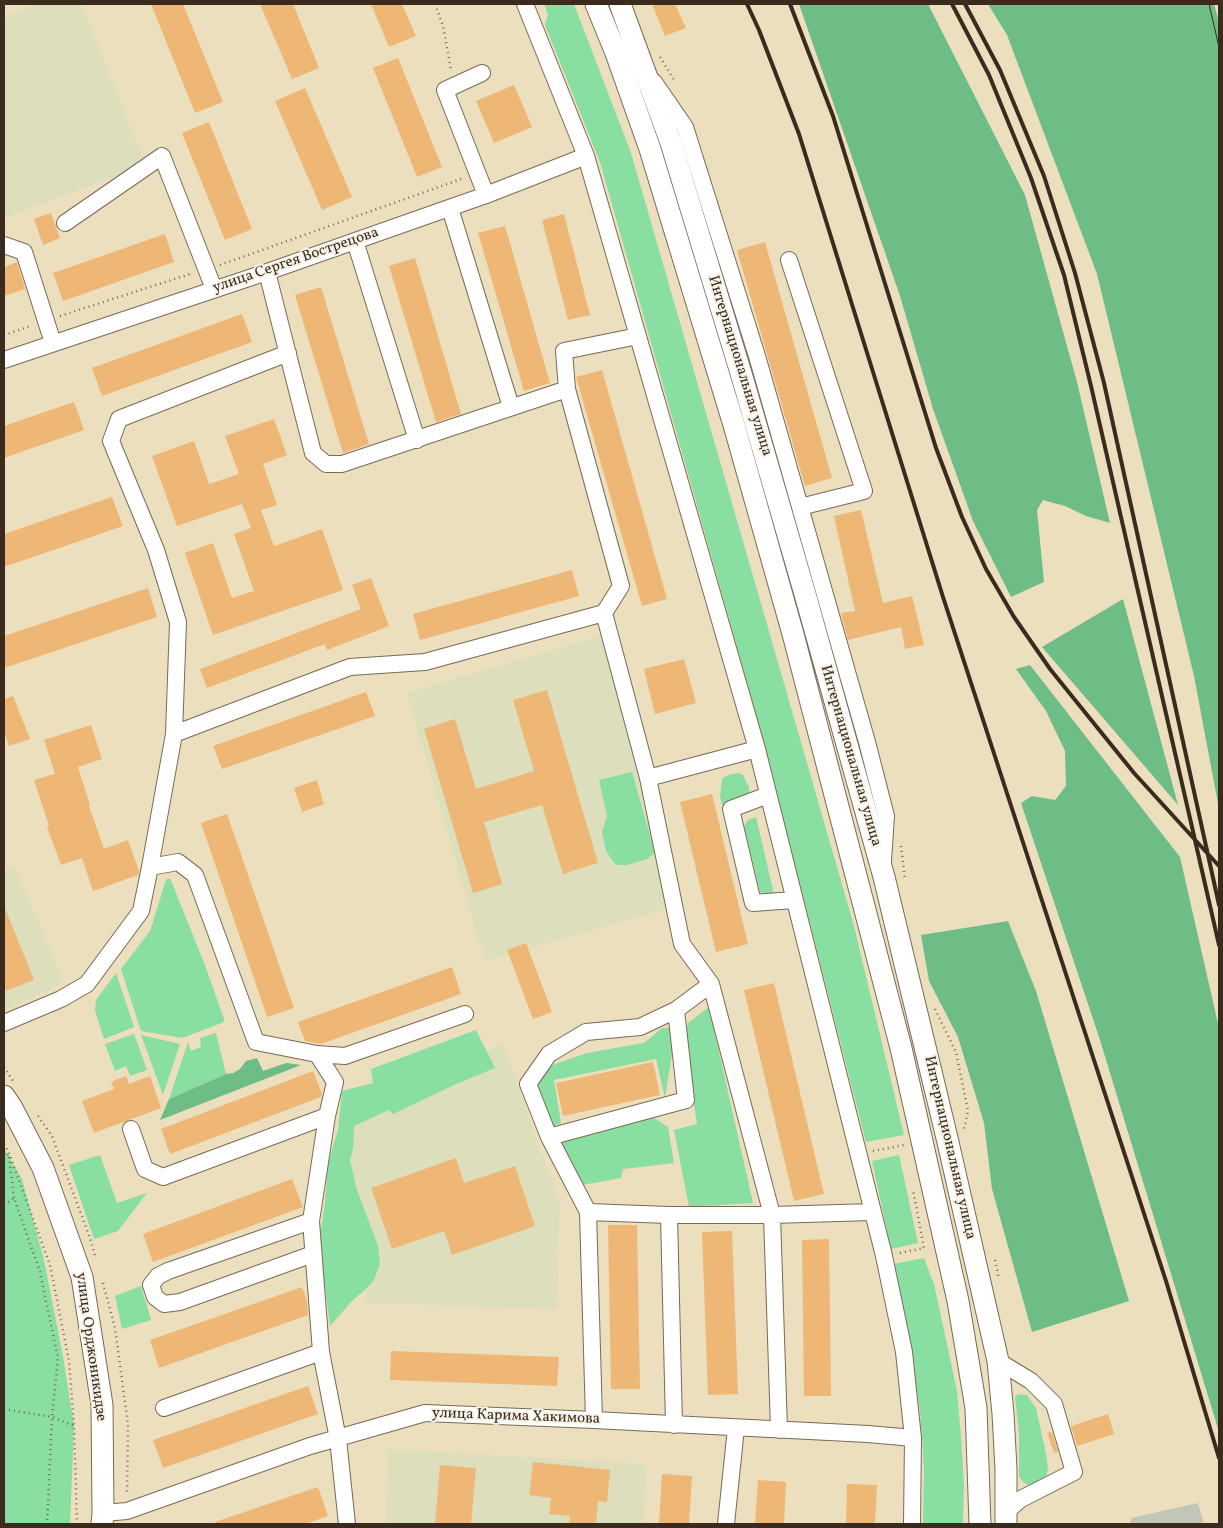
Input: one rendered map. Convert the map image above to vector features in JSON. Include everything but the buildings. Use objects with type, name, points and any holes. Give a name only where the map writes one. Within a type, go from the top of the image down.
[{"type":"main road","name":"Интернациональная улица","points":[[596,4],[616,53],[650,149],[731,415],[782,596],[901,1048],[958,1301],[976,1408],[980,1524]]},
{"type":"main road","name":"Интернациональная улица","points":[[620,4],[672,143],[810,612],[883,874],[947,1138],[998,1361],[1006,1469],[1006,1517]]},
{"type":"main road","name":"улица Орджоникидзе","points":[[4,1096],[43,1168],[82,1277],[102,1405],[103,1519]]},
{"type":"street","points":[[525,4],[586,156],[757,750],[884,1256],[904,1352],[913,1438],[912,1524]]},
{"type":"street","points":[[643,67],[685,127],[756,356],[867,742],[886,816],[883,874]]},
{"type":"street","points":[[482,74],[445,90],[486,196]]},
{"type":"street","points":[[650,149],[672,143]]},
{"type":"street","points":[[65,222],[162,156],[214,289]]},
{"type":"street","name":"улица Сергея Вострецова","points":[[4,360],[486,196],[586,156]]},
{"type":"street","points":[[450,208],[511,407]]},
{"type":"street","points":[[355,241],[417,440]]},
{"type":"street","points":[[4,245],[24,252],[53,343]]},
{"type":"street","points":[[789,260],[864,491],[800,507]]},
{"type":"street","points":[[267,272],[313,453],[326,464],[342,464],[567,389]]},
{"type":"street","points":[[174,734],[350,667],[425,662],[604,613],[621,586],[567,389],[564,351],[638,336]]},
{"type":"street","points":[[4,1023],[61,999],[87,984],[141,911],[150,866],[174,734],[178,622],[156,550],[111,441],[119,419],[288,353]]},
{"type":"street","points":[[604,613],[648,778],[682,944],[711,984],[772,1215],[779,1430]]},
{"type":"street","points":[[648,778],[757,750]]},
{"type":"street","points":[[768,795],[731,809],[753,903],[794,900]]},
{"type":"street","points":[[150,866],[178,862],[195,875],[256,1042],[317,1054],[345,1056],[466,1014]]},
{"type":"street","points":[[594,1420],[588,1212],[549,1137],[528,1084],[548,1054],[586,1032],[640,1027],[676,1010],[711,984]]},
{"type":"street","points":[[549,1137],[686,1100],[676,1010]]},
{"type":"street","points":[[317,1054],[335,1082],[327,1116],[311,1221],[313,1254],[321,1352],[338,1439],[347,1524]]},
{"type":"street","points":[[131,1129],[145,1169],[163,1177],[327,1116]]},
{"type":"street","points":[[588,1212],[669,1215],[772,1215],[872,1212]]},
{"type":"street","points":[[669,1215],[674,1425]]},
{"type":"street","points":[[311,1221],[168,1271],[158,1276],[152,1286],[155,1297],[164,1304],[180,1302],[313,1254]]},
{"type":"street","points":[[164,1408],[321,1352]]},
{"type":"street","points":[[998,1361],[1031,1381],[1054,1404],[1074,1472],[1021,1500],[1006,1517]]},
{"type":"street","name":"улица Карима Хакимова","points":[[103,1519],[310,1446],[425,1414],[594,1420],[913,1438]]},
{"type":"street","points":[[726,1524],[736,1428]]},
{"type":"path","points":[[436,4],[443,26],[454,86]]},
{"type":"path","points":[[4,335],[206,269],[478,174]]},
{"type":"path","points":[[4,1144],[50,1265],[68,1361],[74,1426],[76,1524]]},
{"type":"path","points":[[870,1151],[904,1145]]},
{"type":"path","points":[[4,1159],[9,1153]]},
{"type":"path","points":[[9,1153],[14,1198],[40,1272],[58,1358],[52,1418],[47,1524]]},
{"type":"path","points":[[894,1254],[924,1248],[912,1182]]},
{"type":"path","points":[[4,1206],[14,1198]]},
{"type":"path","points":[[4,1409],[52,1418],[74,1426]]},
{"type":"shaded area","points":[[37,4],[82,4],[145,165],[4,218],[4,17]]},
{"type":"shaded area","points":[[604,635],[683,904],[485,961],[407,693]]},
{"type":"shaded area","points":[[15,866],[64,983],[4,1011],[4,867]]},
{"type":"shaded area","points":[[503,1044],[560,1204],[557,1309],[367,1303],[340,1114]]},
{"type":"shaded area","points":[[389,1449],[647,1464],[643,1524],[385,1524]]},
{"type":"shaded area","points":[[1198,1503],[1204,1524],[1130,1524],[1131,1518]]},
{"type":"green space","points":[[544,4],[574,4],[631,153],[854,926],[904,1135],[866,1142],[761,732],[600,162],[545,25],[548,14]]},
{"type":"green space","points":[[799,4],[928,4],[1025,195],[1077,382],[1110,523],[1043,500],[1037,510],[1044,582],[1011,597],[973,521],[933,409],[900,296]]},
{"type":"green space","points":[[988,4],[1214,4],[1219,22],[1219,809],[1194,676],[1097,274],[1007,35]]},
{"type":"green space","points":[[1123,599],[1178,805],[1042,647]]},
{"type":"green space","points":[[1030,665],[1180,857],[1219,1028],[1219,1432],[1100,1040],[1021,803],[1032,796],[1055,800],[1066,786],[1065,751],[1046,711],[1016,669]]},
{"type":"green space","points":[[632,772],[655,853],[647,859],[627,865],[616,865],[606,851],[602,832],[607,816],[599,780]]},
{"type":"green space","points":[[738,773],[743,775],[751,796],[723,807],[720,797],[722,779],[728,775]]},
{"type":"green space","points":[[756,817],[774,894],[767,895],[760,892],[744,826],[748,820]]},
{"type":"green space","points":[[170,878],[205,965],[224,1019],[224,1022],[182,1038],[141,1031],[121,969],[150,931],[166,880]]},
{"type":"green space","points":[[1008,921],[1036,991],[1129,1301],[1032,1332],[992,1189],[984,1123],[958,1037],[929,981],[921,935]]},
{"type":"green space","points":[[116,973],[134,1027],[104,1039],[95,1011],[96,1000]]},
{"type":"green space","points":[[709,1007],[753,1203],[689,1207],[674,1130],[697,1124],[684,1041],[688,1023]]},
{"type":"green space","points":[[662,1028],[671,1028],[674,1041],[665,1098],[656,1059],[554,1080],[561,1123],[552,1127],[536,1087],[550,1066],[587,1053],[644,1043]]},
{"type":"green space","points":[[476,1030],[495,1068],[393,1114],[389,1110],[354,1126],[353,1148],[350,1160],[357,1190],[378,1246],[380,1264],[374,1280],[330,1326],[319,1242],[325,1203],[328,1163],[338,1130],[342,1091],[373,1083],[371,1069]]},
{"type":"green space","points":[[216,1033],[226,1074],[169,1099],[188,1042],[191,1051],[201,1047],[200,1038]]},
{"type":"green space","points":[[134,1034],[147,1070],[130,1076],[126,1066],[115,1071],[105,1044]]},
{"type":"green space","points":[[141,1035],[180,1044],[163,1095]]},
{"type":"green space","points":[[257,1058],[263,1071],[286,1063],[301,1065],[160,1120],[169,1099],[226,1074],[233,1073],[240,1069],[246,1061]]},
{"type":"green space","points":[[646,1116],[656,1119],[668,1127],[674,1163],[623,1169],[621,1178],[582,1185],[558,1141]]},
{"type":"green space","points":[[4,1148],[22,1179],[44,1260],[63,1356],[74,1426],[70,1524],[4,1524]]},
{"type":"green space","points":[[100,1155],[117,1203],[147,1193],[118,1231],[94,1239],[69,1165]]},
{"type":"green space","points":[[899,1155],[918,1243],[891,1249],[872,1161]]},
{"type":"green space","points":[[924,1258],[934,1284],[957,1391],[964,1484],[963,1524],[923,1524],[924,1469],[920,1411],[912,1356],[893,1264]]},
{"type":"green space","points":[[141,1286],[151,1320],[122,1329],[115,1296]]},
{"type":"green space","points":[[1020,1394],[1027,1395],[1036,1408],[1046,1454],[1048,1467],[1046,1479],[1037,1484],[1028,1485],[1019,1476],[1019,1434],[1015,1396]]},
{"type":"tram line","points":[[1209,4],[1219,47]]},
{"type":"railway","points":[[747,4],[799,134],[943,597],[1166,1281],[1219,1458]]},
{"type":"railway","points":[[790,4],[833,116],[936,448],[962,517],[986,569],[1014,617],[1050,669],[1134,773],[1219,866]]},
{"type":"railway","points":[[952,4],[989,75],[1031,178],[1064,275],[1219,945]]},
{"type":"railway","points":[[965,4],[1000,70],[1044,176],[1075,273],[1104,383],[1219,905]]}]
